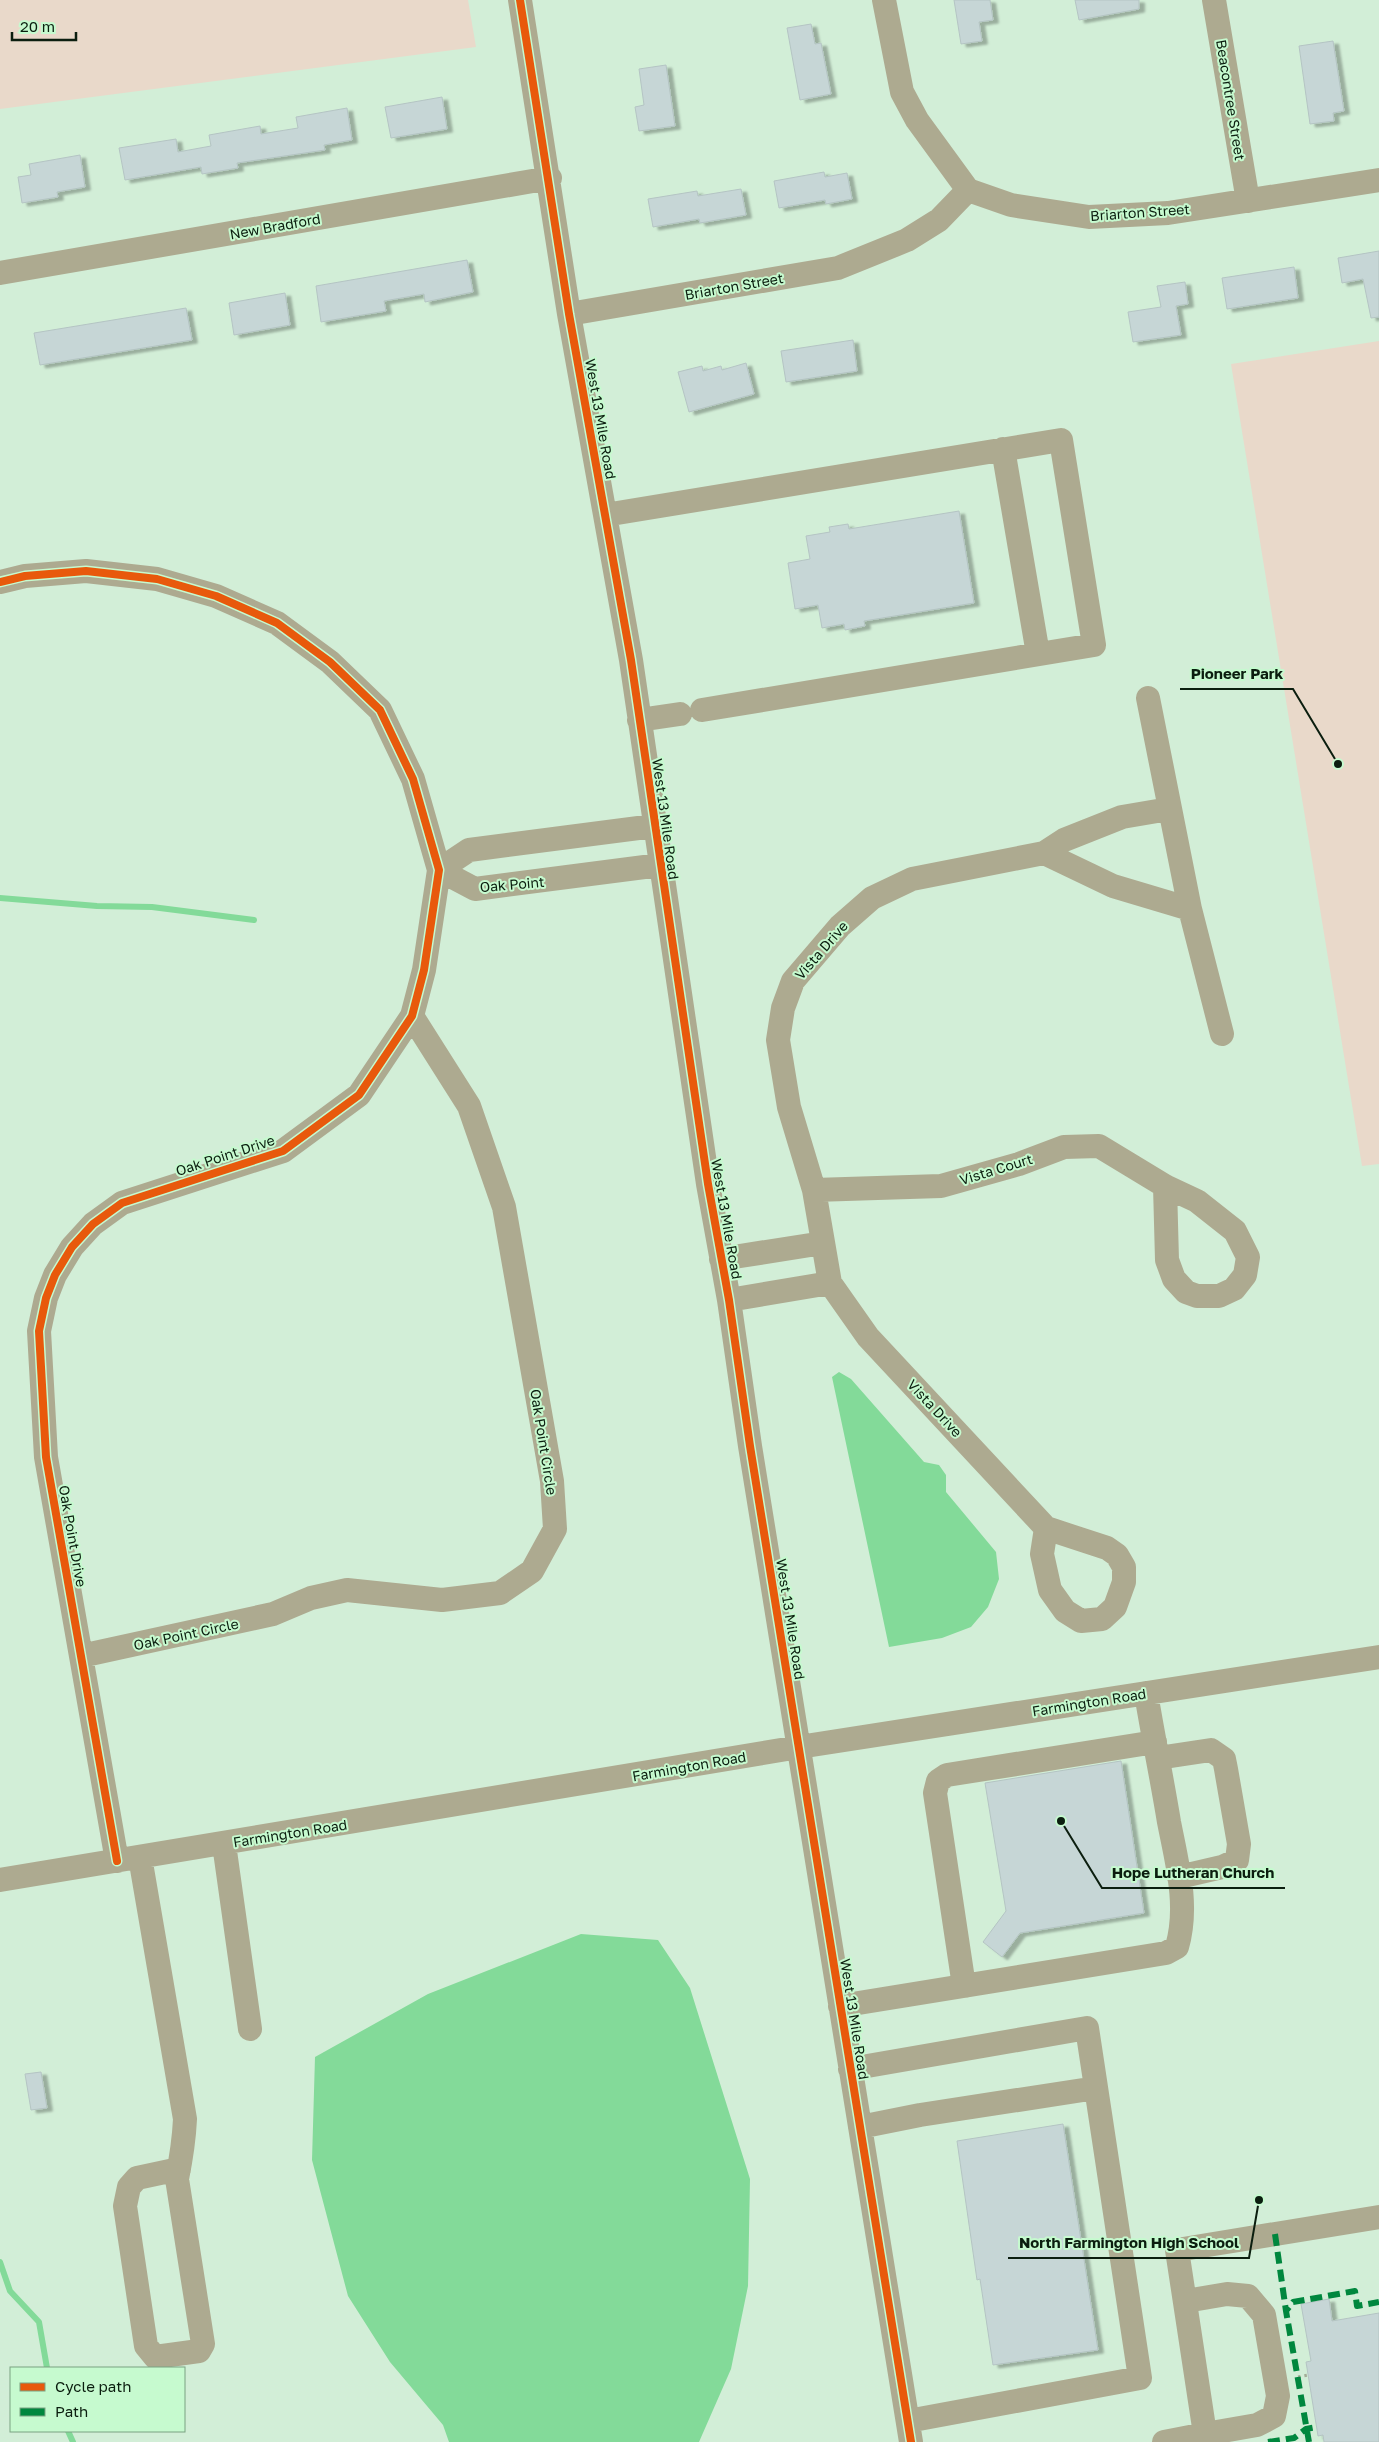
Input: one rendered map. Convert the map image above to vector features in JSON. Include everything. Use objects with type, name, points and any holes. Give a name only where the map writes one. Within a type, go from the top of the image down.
[{"type":"street","name":"West 13 Mile Road","points":[[520,0],[550,178],[569,314],[639,720],[708,1184],[729,1300],[909,2432]]},
{"type":"street","points":[[884,0],[902,92],[917,120],[968,190]]},
{"type":"street","name":"Beacontree Street","points":[[1214,0],[1248,201]]},
{"type":"street","name":"New Bradford","points":[[0,273],[550,178]]},
{"type":"street","name":"Briarton Street","points":[[569,314],[838,268],[907,240],[939,220],[968,190],[1011,205],[1089,217],[1168,213],[1379,180]]},
{"type":"street","points":[[605,515],[1061,440],[1094,645],[639,720]]},
{"type":"street","points":[[1004,449],[1038,654]]},
{"type":"street","name":"Oak Point Drive","points":[[0,582],[24,576],[86,571],[156,579],[216,596],[277,623],[330,662],[380,710],[413,779],[439,870],[424,970],[412,1016],[359,1096],[283,1151],[122,1203],[93,1224],[72,1247],[55,1275],[46,1298],[39,1331],[46,1458],[117,1861]]},
{"type":"street","points":[[1148,698],[1190,909],[1222,1034]]},
{"type":"street","name":"Vista Drive","points":[[1046,1528],[868,1336],[830,1284],[814,1190],[790,1107],[778,1040],[783,1008],[793,981],[840,926],[872,898],[912,879],[1044,853],[1064,840],[1122,817],[1169,809]]},
{"type":"street","points":[[439,870],[469,850],[654,826]]},
{"type":"street","points":[[1044,853],[1113,886],[1190,909]]},
{"type":"street","name":"Oak Point","points":[[439,870],[475,889],[660,866]]},
{"type":"street","name":"Oak Point Circle","points":[[81,1656],[264,1616],[311,1598],[347,1590],[442,1600],[500,1593],[532,1572],[555,1529],[552,1481],[504,1207],[469,1106],[412,1016]]},
{"type":"street","name":"Vista Court","points":[[814,1190],[941,1186],[1019,1164],[1064,1147],[1099,1146],[1165,1186],[1197,1201],[1235,1231],[1248,1257],[1244,1275],[1234,1289],[1220,1296],[1197,1296],[1186,1292],[1174,1279],[1167,1260],[1165,1186]]},
{"type":"street","points":[[721,1259],[823,1243]]},
{"type":"street","points":[[729,1300],[830,1284]]},
{"type":"street","name":"Farmington Road","points":[[0,1880],[799,1747],[1379,1657]]},
{"type":"street","points":[[840,2006],[1166,1953],[1177,1947],[1182,1933],[1183,1911],[1179,1877],[1146,1693]]},
{"type":"street","points":[[964,1986],[935,1793],[938,1781],[947,1775],[1156,1750],[1211,1750],[1224,1759],[1239,1844],[1237,1860],[1222,1868],[1179,1877]]},
{"type":"street","points":[[224,1844],[250,2030]]},
{"type":"street","points":[[140,1857],[185,2119],[179,2169],[177,2179],[203,2344],[199,2351],[154,2356],[146,2346],[125,2206],[129,2187],[137,2178],[179,2169]]},
{"type":"street","points":[[850,2069],[1087,2028],[1140,2378],[909,2432]]},
{"type":"street","points":[[860,2127],[920,2115],[1096,2088]]},
{"type":"street","points":[[1205,2434],[1177,2250],[1379,2217]]},
{"type":"street","points":[[1164,2442],[1257,2425],[1274,2416],[1278,2396],[1264,2315],[1248,2296],[1227,2294],[1186,2301]]},
{"type":"path","points":[[1297,2377],[1308,2375]]},
{"type":"shaded area","points":[[0,0],[468,0],[476,47],[0,109]]},
{"type":"shaded area","points":[[1379,341],[1379,1164],[1362,1166],[1231,364]]},
{"type":"shaded area","points":[[839,1372],[851,1379],[924,1462],[939,1465],[946,1475],[946,1492],[996,1552],[999,1579],[988,1607],[971,1627],[942,1638],[889,1647],[832,1377]]},
{"type":"shaded area","points":[[581,1934],[658,1940],[690,1988],[750,2179],[748,2286],[731,2369],[699,2442],[449,2442],[443,2425],[390,2362],[348,2296],[312,2160],[315,2057],[428,1994]]},
{"type":"building","points":[[954,0],[990,0],[993,20],[979,22],[982,41],[961,44]]},
{"type":"building","points":[[1075,0],[1139,0],[1139,9],[1079,20]]},
{"type":"building","points":[[811,24],[815,44],[821,43],[831,94],[800,100],[787,28]]},
{"type":"building","points":[[1333,41],[1344,111],[1333,113],[1334,121],[1310,124],[1299,46]]},
{"type":"building","points":[[666,65],[675,126],[639,131],[635,107],[644,105],[639,69]]},
{"type":"building","points":[[442,97],[447,129],[391,138],[385,107]]},
{"type":"building","points":[[347,108],[352,140],[324,145],[325,150],[237,163],[238,168],[202,174],[201,167],[125,180],[119,148],[176,139],[178,152],[211,146],[209,135],[260,126],[261,134],[298,128],[296,117]]},
{"type":"building","points":[[80,155],[85,187],[57,192],[58,197],[22,203],[18,177],[31,175],[29,164]]},
{"type":"building","points":[[824,172],[825,177],[847,173],[852,199],[826,204],[825,200],[779,208],[774,181]]},
{"type":"building","points":[[741,189],[746,215],[700,223],[699,219],[653,227],[648,199],[697,191],[698,196]]},
{"type":"building","points":[[1379,251],[1379,317],[1371,318],[1363,279],[1342,283],[1338,258]]},
{"type":"building","points":[[467,260],[473,292],[425,302],[424,294],[384,301],[386,311],[321,322],[316,286]]},
{"type":"building","points":[[1294,267],[1298,298],[1227,309],[1222,278]]},
{"type":"building","points":[[1185,282],[1188,304],[1176,306],[1181,335],[1133,342],[1128,312],[1161,307],[1157,286]]},
{"type":"building","points":[[285,293],[290,325],[234,335],[229,303]]},
{"type":"building","points":[[186,308],[192,340],[40,365],[34,333]]},
{"type":"building","points":[[853,340],[857,371],[786,382],[781,351]]},
{"type":"building","points":[[746,363],[754,394],[689,412],[678,372],[702,366],[703,371],[721,366],[722,370]]},
{"type":"building","points":[[959,511],[974,603],[864,621],[865,626],[845,630],[844,624],[822,628],[818,605],[795,609],[788,563],[810,559],[806,536],[830,532],[829,527],[848,524],[849,529]]},
{"type":"building","points":[[1121,1761],[1144,1913],[1020,1933],[1002,1957],[983,1942],[1006,1911],[985,1783]]},
{"type":"building","points":[[41,2072],[47,2108],[31,2110],[25,2074]]},
{"type":"building","points":[[1063,2124],[1098,2350],[993,2365],[980,2279],[977,2280],[957,2141]]},
{"type":"building","points":[[1329,2299],[1332,2321],[1379,2313],[1379,2442],[1324,2442],[1323,2435],[1318,2436],[1306,2362],[1311,2361],[1301,2304]]},
{"type":"waterway","points":[[0,898],[97,906],[152,907],[254,920]]},
{"type":"waterway","points":[[0,2262],[10,2291],[39,2322],[47,2367]]},
{"type":"waterway","points":[[68,2432],[73,2442]]},
{"type":"marked path","points":[[1275,2234],[1286,2311]]},
{"type":"marked path","points":[[1309,2442],[1286,2311],[1293,2302],[1355,2291],[1357,2306],[1379,2302]]},
{"type":"marked path","points":[[1268,2442],[1294,2438],[1306,2429],[1317,2427]]},
{"type":"cycle path","points":[[520,0],[569,314],[631,660],[708,1184],[729,1300],[750,1446],[911,2442]]},
{"type":"cycle path","points":[[0,582],[25,576],[86,571],[157,579],[216,596],[277,623],[330,662],[380,710],[413,779],[439,870],[424,970],[412,1016],[359,1095],[283,1151],[122,1203],[93,1224],[72,1247],[55,1275],[46,1298],[39,1331],[46,1457],[117,1861]]},
{"type":"place","name":"Pioneer Park","points":[[1338,764]]},
{"type":"place","name":"Hope Lutheran Church","points":[[1061,1821]]},
{"type":"place","name":"North Farmington High School","points":[[1259,2200]]}]
